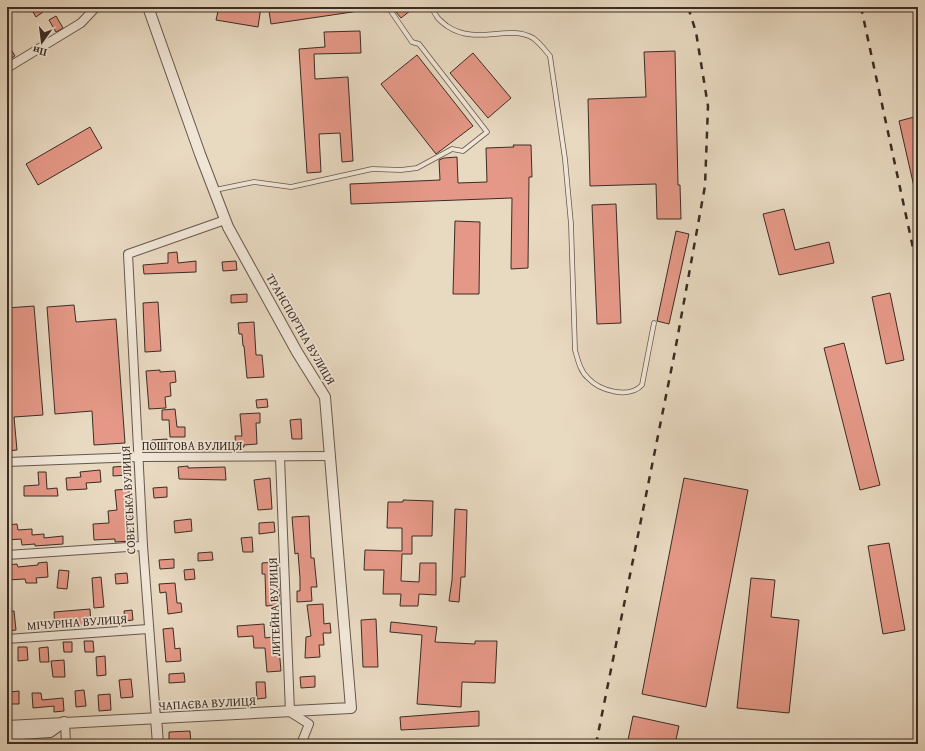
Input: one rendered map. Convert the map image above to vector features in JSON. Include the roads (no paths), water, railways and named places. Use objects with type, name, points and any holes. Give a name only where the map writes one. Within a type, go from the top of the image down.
[{"type":"street","points":[[7,68],[81,23],[96,7]]},
{"type":"street","name":"ТРАНСПОРТНА ВУЛИЦЯ","points":[[148,7],[225,220],[297,352],[325,397],[351,708]]},
{"type":"street","name":"СОВЕТСЬКА ВУЛИЦЯ","points":[[158,744],[148,629],[128,254],[225,220]]},
{"type":"street","name":"ПОШТОВА ВУЛИЦЯ","points":[[7,462],[138,457],[330,456]]},
{"type":"street","name":"ЛИТЕЙНА ВУЛИЦЯ","points":[[280,457],[290,712]]},
{"type":"street","points":[[7,555],[143,546]]},
{"type":"street","name":"МІЧУРІНА ВУЛИЦЯ","points":[[7,639],[148,629]]},
{"type":"street","name":"ЧАПАЄВА ВУЛИЦЯ","points":[[7,726],[351,708]]},
{"type":"street","points":[[290,712],[309,724],[301,744]]},
{"type":"street","points":[[65,722],[66,744]]},
{"type":"street","name":"ЧАПАЄВА ВУЛИЦЯ","points":[[7,735],[50,732],[65,722]]},
{"type":"lane","points":[[214,190],[254,182],[291,187],[372,169],[401,170],[417,168],[452,149],[463,151],[487,132],[419,44],[412,42],[388,7]]},
{"type":"lane","points":[[432,7],[439,20],[452,30],[467,35],[525,35],[533,38],[550,56],[565,159],[571,217],[575,350],[581,370],[588,380],[605,388],[624,394],[638,389],[642,384],[654,323]]},
{"type":"railway","points":[[596,744],[675,351],[705,186],[708,106],[696,32],[688,7]]},
{"type":"railway","points":[[861,7],[918,271]]}]
